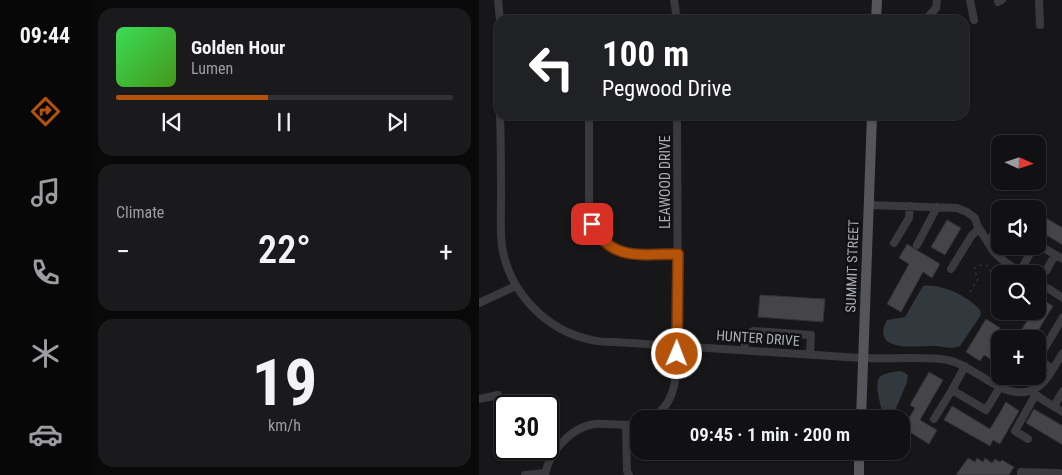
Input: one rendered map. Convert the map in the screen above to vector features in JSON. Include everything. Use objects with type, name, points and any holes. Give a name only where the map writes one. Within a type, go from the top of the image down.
[{"type":"main road","points":[[876,15],[877,0]]},
{"type":"main road","name":"SUMMIT STREET","points":[[861,410],[872,120]]},
{"type":"main road","points":[[859,460],[859,475]]},
{"type":"street","points":[[498,0],[500,15]]},
{"type":"street","points":[[674,0],[676,15]]},
{"type":"street","points":[[930,15],[936,8],[937,0]]},
{"type":"street","points":[[970,0],[974,20]]},
{"type":"street","points":[[1039,0],[1040,25]]},
{"type":"street","name":"HUNTER DRIVE","points":[[501,120],[502,244],[506,261],[516,286],[525,299],[540,314],[558,327],[574,335],[593,340],[863,358],[943,359],[965,366],[1000,387]]},
{"type":"street","points":[[589,120],[589,213],[597,235],[613,249],[629,254],[678,254]]},
{"type":"street","name":"LEAWOOD DRIVE","points":[[662,410],[669,402],[674,391],[678,346],[677,120]]},
{"type":"street","points":[[868,205],[957,208],[967,212],[975,218],[979,229],[999,257],[1010,265]]},
{"type":"street","points":[[894,243],[909,218],[910,206]]},
{"type":"street","points":[[917,245],[937,207]]},
{"type":"street","points":[[951,269],[972,235],[979,229]]},
{"type":"street","points":[[988,243],[991,238]]},
{"type":"street","points":[[1046,251],[1059,257],[1046,270]]},
{"type":"street","points":[[479,303],[516,286]]},
{"type":"street","points":[[1046,287],[1060,296],[1062,286]]},
{"type":"street","points":[[1053,369],[1042,362],[1039,356],[1062,317]]},
{"type":"street","points":[[744,349],[747,335],[753,331],[801,334],[811,335],[810,354]]},
{"type":"street","points":[[1028,439],[1015,431],[1035,392],[1062,355]]},
{"type":"street","points":[[934,420],[965,366]]},
{"type":"street","points":[[952,390],[986,410],[1000,387],[1017,392],[1035,392],[1062,412]]},
{"type":"street","points":[[1054,406],[1062,391]]},
{"type":"street","points":[[479,399],[494,396]]},
{"type":"street","points":[[525,475],[545,474],[553,454],[560,445],[579,430],[596,424],[630,424]]},
{"type":"street","points":[[625,425],[627,471],[629,475]]},
{"type":"street","points":[[1021,475],[1021,472],[1059,473],[1059,475]]},
{"type":"path","points":[[970,292],[978,279],[974,269],[980,264],[989,266],[991,276]]},
{"type":"shaded area","points":[[923,286],[938,287],[954,292],[969,300],[980,310],[981,315],[960,346],[950,348],[897,345],[890,343],[885,338],[883,331],[887,320],[905,317]]},
{"type":"shaded area","points":[[898,371],[908,375],[895,410],[882,410],[879,398],[878,381],[882,375]]},
{"type":"building","points":[[1046,218],[1063,228],[1063,245],[1046,235]]},
{"type":"building","points":[[947,220],[961,228],[945,255],[931,247]]},
{"type":"building","points":[[907,244],[940,264],[932,278],[923,272],[901,312],[887,304],[909,264],[899,258]]},
{"type":"building","points":[[760,295],[825,299],[823,322],[758,317]]},
{"type":"building","points":[[1046,302],[1053,306],[1046,318]]},
{"type":"building","points":[[986,319],[1000,328],[999,330],[991,330],[991,359],[984,355],[980,361],[966,352]]},
{"type":"building","points":[[1028,320],[1045,320],[1038,330],[1021,330]]},
{"type":"building","points":[[929,372],[943,380],[920,420],[937,430],[929,444],[910,432],[910,416],[915,408],[910,405]]},
{"type":"building","points":[[1006,402],[1019,411],[1000,444],[993,440],[990,446],[944,420],[952,406],[990,429]]},
{"type":"building","points":[[1034,409],[1063,426],[1063,445],[1026,423]]},
{"type":"building","points":[[968,458],[975,462],[977,458],[983,462],[985,458],[992,463],[995,459],[1000,462],[1002,460],[1014,467],[1009,475],[956,475]]},
{"type":"route","points":[[592,224],[597,235],[604,242],[621,252],[629,254],[678,254],[677,354]]}]
